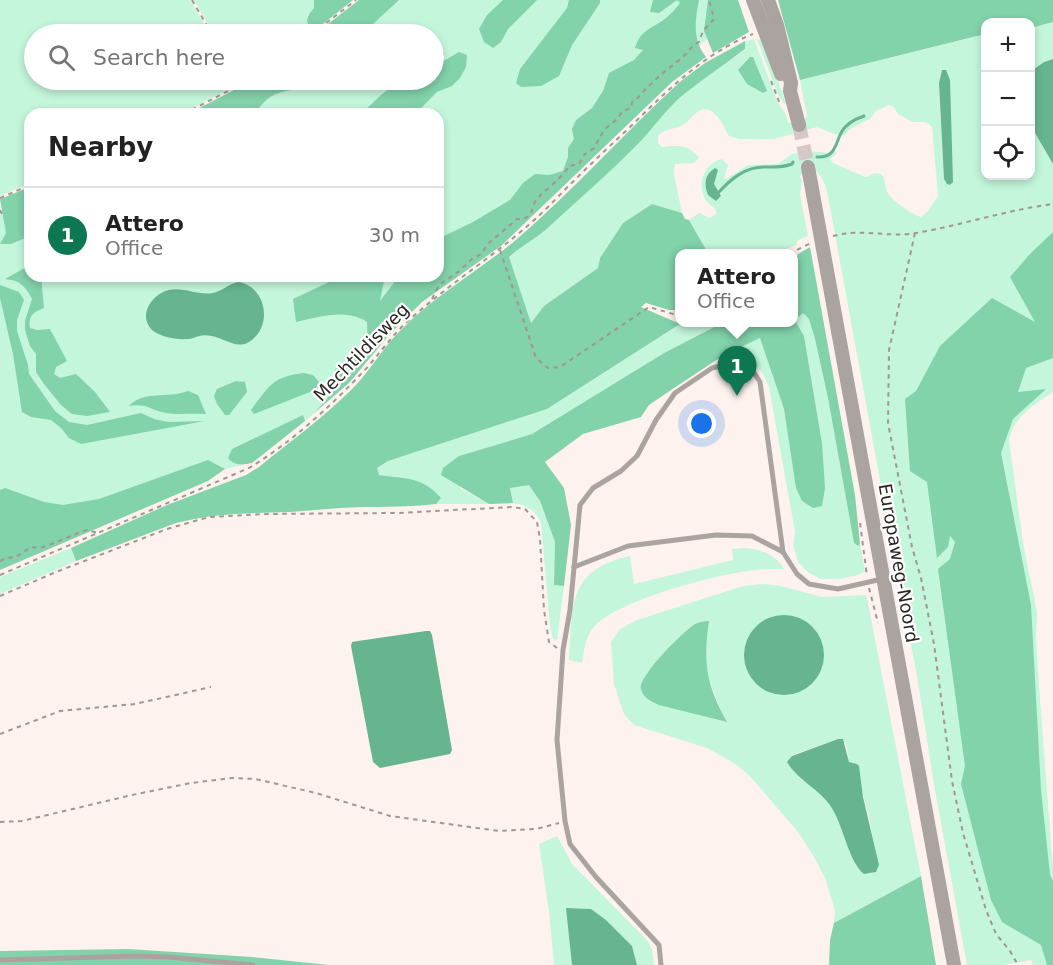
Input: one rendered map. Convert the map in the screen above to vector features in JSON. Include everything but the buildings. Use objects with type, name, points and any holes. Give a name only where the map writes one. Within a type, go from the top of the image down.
[{"type":"street","points":[[753,0],[784,85],[790,91]]},
{"type":"street","points":[[768,0],[777,25],[799,125]]},
{"type":"street","name":"Europaweg-Noord","points":[[808,167],[954,965]]},
{"type":"lane","points":[[661,965],[659,945],[596,878],[570,844],[565,821],[557,740],[563,650],[580,505],[593,488],[621,471],[637,456],[656,420],[675,393],[712,368],[736,362],[753,371],[760,382],[783,552],[797,574],[809,584],[821,588],[838,589],[884,579]]},
{"type":"lane","points":[[574,567],[628,546],[716,534],[752,536],[783,552]]},
{"type":"lane","points":[[0,960],[136,956],[253,965]]},
{"type":"path","points":[[192,0],[206,24]]},
{"type":"path","points":[[325,24],[356,0]]},
{"type":"path","points":[[444,282],[470,260],[480,255],[489,243],[517,219],[528,218],[534,203],[558,181],[560,175],[566,172],[569,166],[579,164],[584,155],[594,148],[607,127],[623,111],[631,108],[632,102],[639,98],[648,86],[699,42],[703,31],[714,20],[710,0]]},
{"type":"path","name":"Mechtildisweg","points":[[0,575],[260,462],[342,393],[362,374],[396,332],[430,301],[533,222],[678,80],[720,51],[753,34]]},
{"type":"path","points":[[195,108],[230,90]]},
{"type":"path","points":[[0,198],[24,188]]},
{"type":"path","points":[[798,250],[822,239],[858,231],[884,235],[915,233],[1053,204]]},
{"type":"path","points":[[0,210],[2,214]]},
{"type":"path","points":[[915,233],[889,350],[888,423],[934,644],[952,781],[963,834],[986,910],[996,934],[1018,965]]},
{"type":"path","points":[[500,249],[536,358],[548,369],[560,368],[649,307],[675,315]]},
{"type":"path","points":[[430,301],[439,285],[443,282]]},
{"type":"path","points":[[0,596],[157,532],[209,517],[263,514],[397,513],[512,507],[525,509],[537,522],[549,642],[554,648],[563,650]]},
{"type":"path","points":[[0,561],[16,557],[31,547],[40,548],[81,532],[98,533]]},
{"type":"path","points":[[0,734],[60,711],[135,704],[211,687]]},
{"type":"path","points":[[0,822],[22,821],[191,783],[232,778],[255,779],[316,793],[390,816],[498,831],[536,829],[565,821]]},
{"type":"shaded area","points":[[0,0],[190,0],[204,24],[24,24],[24,90],[227,90],[193,108],[24,108],[24,186],[0,196]]},
{"type":"shaded area","points":[[194,0],[314,0],[314,8],[307,15],[308,24],[208,24]]},
{"type":"shaded area","points":[[314,0],[353,0],[323,24],[308,24],[307,19],[314,8]]},
{"type":"shaded area","points":[[359,0],[399,0],[373,24],[328,24]]},
{"type":"shaded area","points":[[372,0],[733,0],[738,12],[662,78],[468,267],[364,345],[358,355],[336,372],[337,382],[333,392],[309,418],[305,421],[303,415],[234,463],[242,465],[252,463],[225,469],[221,468],[0,557],[0,215],[24,205],[24,282],[444,282],[444,108],[220,108],[250,90],[444,90],[444,24],[340,24]]},
{"type":"shaded area","points":[[503,0],[537,0],[508,29],[501,42],[493,48],[484,42],[479,29],[487,15]]},
{"type":"shaded area","points":[[569,0],[600,0],[600,3],[572,45],[559,76],[541,86],[521,87],[516,83],[520,69],[567,8]]},
{"type":"shaded area","points":[[653,0],[677,0],[659,13],[650,12]]},
{"type":"shaded area","points":[[677,0],[699,0],[697,37],[706,57],[672,82],[501,246],[422,302],[390,334],[349,383],[313,414],[333,389],[335,369],[350,362],[363,348],[367,338],[367,322],[351,315],[342,315],[323,316],[296,322],[293,299],[328,282],[384,282],[380,301],[394,282],[444,282],[444,236],[510,200],[523,183],[535,174],[549,175],[563,171],[568,157],[568,148],[574,139],[572,129],[576,120],[592,108],[603,91],[609,73],[634,60],[643,50],[635,48],[640,37],[670,15],[680,3]]},
{"type":"shaded area","points":[[708,0],[738,0],[749,32],[713,53],[704,31]]},
{"type":"shaded area","points":[[778,0],[1053,0],[1053,22],[1035,27],[1035,18],[981,18],[981,35],[800,80]]},
{"type":"shaded area","points":[[1053,22],[1053,59],[1035,69],[1035,27]]},
{"type":"shaded area","points":[[981,35],[981,180],[1035,180],[1035,133],[1053,164],[1053,392],[1032,406],[1020,418],[1009,440],[1023,543],[1037,612],[1038,673],[1053,870],[1053,965],[1033,965],[1031,960],[1003,965],[967,965],[934,785],[917,676],[828,197],[821,176],[814,170],[800,176],[802,181],[800,194],[808,236],[798,240],[796,245],[787,249],[706,249],[689,220],[699,213],[710,218],[717,213],[705,199],[702,187],[704,174],[716,161],[722,159],[728,165],[724,178],[726,179],[748,165],[778,164],[792,154],[809,151],[829,153],[834,151],[837,153],[830,159],[833,163],[865,177],[874,173],[881,174],[890,196],[903,207],[921,217],[938,196],[932,127],[926,122],[913,122],[898,114],[894,107],[889,105],[876,111],[870,119],[850,129],[844,135],[834,134],[817,127],[774,139],[739,139],[729,136],[720,120],[711,111],[701,110],[681,126],[658,136],[658,143],[662,147],[686,148],[699,158],[694,163],[675,164],[674,174],[682,213],[652,204],[623,223],[600,258],[598,268],[544,306],[531,323],[508,257],[531,240],[622,159],[682,96],[745,50],[745,41],[754,39],[777,101],[788,122],[795,125],[803,122],[807,116],[800,80]],"holes":[[[942,70],[946,70],[952,184],[950,185],[944,179],[939,83]]]},
{"type":"shaded area","points":[[757,39],[765,41],[786,104],[777,93]]},
{"type":"shaded area","points":[[745,41],[745,49],[683,95],[605,176],[547,229],[509,257],[531,323],[544,306],[598,268],[600,258],[623,223],[652,204],[682,213],[685,219],[689,220],[706,249],[675,249],[675,310],[646,303],[641,307],[675,322],[675,327],[547,409],[388,461],[377,468],[379,475],[413,480],[427,486],[441,498],[436,504],[204,517],[176,523],[76,561],[71,548],[167,505],[246,475],[259,467],[342,399],[412,319],[517,239],[681,81],[705,63]]},
{"type":"shaded area","points":[[459,52],[467,55],[466,67],[460,78],[452,86],[444,89],[444,61]]},
{"type":"shaded area","points":[[750,57],[753,57],[767,91],[763,93],[747,84],[738,70]]},
{"type":"shaded area","points":[[1053,59],[1053,164],[1035,133],[1035,68]]},
{"type":"shaded area","points":[[942,70],[946,70],[950,80],[953,182],[950,185],[944,179],[939,83]]},
{"type":"shaded area","points":[[234,90],[291,90],[278,93],[259,108],[199,108]]},
{"type":"shaded area","points":[[388,90],[442,90],[421,108],[367,108]]},
{"type":"shaded area","points":[[715,168],[718,170],[714,184],[721,196],[716,201],[708,195],[706,187],[707,177]]},
{"type":"shaded area","points":[[24,189],[24,239],[11,244],[0,244],[6,233],[0,199]]},
{"type":"shaded area","points":[[1053,232],[1053,358],[1026,368],[1018,392],[1046,389],[1013,419],[1001,453],[1031,605],[1041,790],[1050,875],[1053,881],[1053,965],[1047,965],[1041,945],[1002,922],[991,900],[961,784],[965,766],[938,569],[950,559],[955,542],[950,536],[948,547],[937,558],[927,482],[910,471],[905,399],[916,391],[940,346],[992,298],[1035,322],[1010,277]]},
{"type":"shaded area","points":[[810,247],[855,495],[860,544],[858,546],[854,543],[815,339],[809,319],[803,313],[798,317],[798,254]]},
{"type":"shaded area","points":[[24,268],[24,282],[42,282],[44,308],[32,315],[30,328],[50,329],[67,361],[56,367],[54,374],[60,378],[76,374],[95,392],[110,412],[87,416],[72,414],[61,405],[44,384],[36,372],[36,354],[30,346],[25,330],[25,321],[32,299],[22,285],[5,279]]},
{"type":"shaded area","points":[[238,282],[248,285],[255,291],[263,308],[262,326],[249,342],[237,344],[204,335],[186,339],[173,338],[156,333],[148,325],[147,309],[163,292],[176,289],[213,293]]},
{"type":"shaded area","points":[[0,285],[19,292],[24,300],[17,320],[17,331],[29,374],[55,411],[69,422],[87,425],[141,413],[169,422],[205,421],[81,444],[69,438],[51,420],[31,417],[22,412],[13,354],[0,298]]},
{"type":"shaded area","points":[[803,313],[809,319],[815,339],[854,543],[857,546],[860,544],[865,571],[839,579],[821,579],[809,573],[798,562],[793,545],[795,532],[769,387],[762,372],[749,359],[735,356],[721,357],[760,337],[784,409],[790,444],[822,443],[804,336],[798,325],[798,317]]},
{"type":"shaded area","points":[[798,325],[804,336],[822,443],[825,488],[822,506],[813,508],[802,501],[796,488],[784,409],[760,338],[724,355],[671,390],[649,405],[641,417],[583,434],[545,462],[564,488],[571,525],[564,586],[554,585],[555,542],[540,501],[529,485],[510,488],[513,503],[489,504],[441,475],[443,468],[459,456],[532,434],[664,353],[714,327]]},
{"type":"shaded area","points":[[676,327],[714,327],[664,353],[532,434],[459,456],[460,488],[489,504],[436,504],[441,498],[378,475],[377,468],[388,461],[547,409]]},
{"type":"shaded area","points":[[304,373],[313,375],[319,382],[315,390],[254,414],[251,410],[273,384],[285,377]]},
{"type":"shaded area","points":[[236,381],[245,382],[247,392],[229,415],[225,415],[214,396],[217,389]]},
{"type":"shaded area","points":[[188,391],[198,395],[206,414],[171,414],[144,406],[129,406],[149,396]]},
{"type":"shaded area","points":[[303,415],[305,421],[252,463],[239,464],[228,458],[232,449]]},
{"type":"shaded area","points":[[208,460],[225,469],[208,481],[0,570],[0,490],[5,488],[44,502],[63,505],[99,499]]},
{"type":"shaded area","points":[[529,484],[540,501],[555,542],[554,585],[564,586],[557,640],[553,639],[550,626],[541,523],[530,509],[513,503],[509,488]]},
{"type":"shaded area","points":[[71,548],[76,561],[0,594],[0,577]]},
{"type":"shaded area","points":[[743,548],[766,553],[784,569],[731,574],[642,599],[604,618],[593,628],[584,649],[582,663],[569,660],[573,607],[577,593],[594,570],[609,562],[630,556],[634,584],[733,560],[732,549]]},
{"type":"shaded area","points":[[763,584],[781,586],[822,597],[866,595],[921,876],[834,923],[835,910],[825,878],[813,855],[798,832],[749,775],[734,763],[707,748],[634,725],[624,714],[614,684],[611,642],[620,629],[637,620],[743,586]],"holes":[[[708,621],[705,650],[707,672],[726,722],[652,702],[648,699],[644,678],[688,630],[695,624]],[[838,739],[846,743],[849,762],[855,763],[870,821],[878,869],[870,874],[856,866],[833,809],[824,797],[791,768],[792,755]]]},
{"type":"shaded area","points":[[784,615],[799,618],[812,627],[821,640],[824,655],[821,670],[812,683],[799,692],[784,695],[769,692],[756,683],[747,670],[744,655],[747,640],[756,627],[769,618]]},
{"type":"shaded area","points":[[709,621],[706,649],[708,673],[714,696],[727,722],[659,705],[646,697],[641,689],[646,674],[681,636],[695,624]]},
{"type":"shaded area","points":[[430,631],[432,635],[452,750],[450,754],[380,768],[373,762],[352,642]]},
{"type":"shaded area","points":[[843,739],[849,762],[859,766],[863,797],[879,865],[876,872],[864,874],[859,869],[833,810],[787,762],[792,756]]},
{"type":"shaded area","points":[[557,836],[572,864],[647,940],[652,949],[654,965],[637,965],[632,946],[606,920],[591,909],[567,908],[572,965],[554,965],[539,844]]},
{"type":"shaded area","points":[[921,876],[936,965],[829,965],[830,940],[834,923]]},
{"type":"shaded area","points":[[566,908],[591,909],[606,920],[632,946],[637,965],[572,965]]},
{"type":"shaded area","points":[[128,949],[252,957],[329,965],[0,965],[0,951]]},
{"type":"waterway","points":[[817,157],[831,153],[845,127],[864,116]]},
{"type":"waterway","points":[[719,192],[745,171],[784,166],[793,162]]},
{"type":"tunnel","points":[[799,125],[808,167]]},
{"type":"place","name":"Attero","points":[[737,396]]}]
